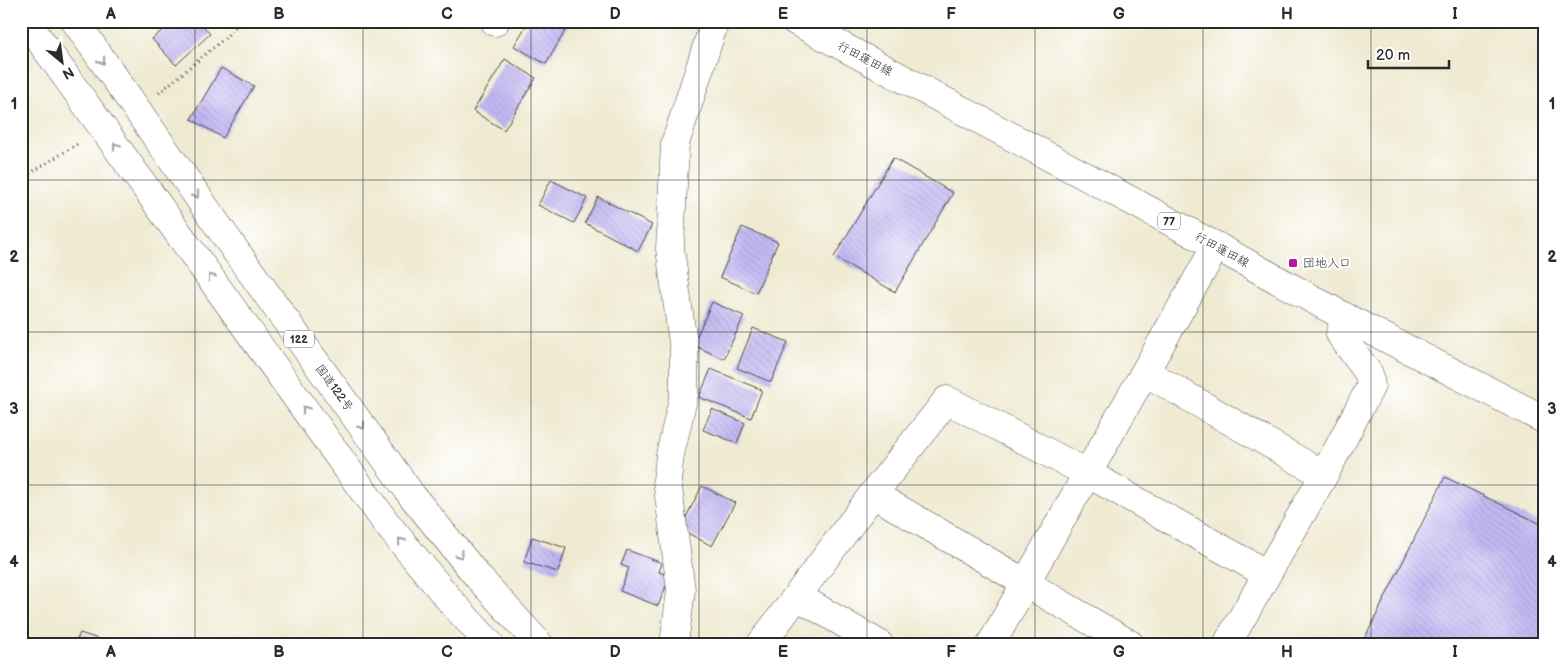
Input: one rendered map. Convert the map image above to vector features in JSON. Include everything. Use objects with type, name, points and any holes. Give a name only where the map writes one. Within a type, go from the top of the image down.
[{"type":"main road","name":"122","points":[[26,21],[387,524],[453,604],[490,644]]},
{"type":"main road","name":"国道122号","points":[[75,21],[137,112],[413,497],[478,577],[539,644]]},
{"type":"main road","points":[[674,644],[681,590],[667,480],[670,455],[684,394],[684,350],[670,249],[675,144],[715,21]]},
{"type":"main road","name":"行田蓮田線","points":[[799,22],[1345,317],[1545,420]]},
{"type":"main road","points":[[991,644],[1216,246]]},
{"type":"main road","points":[[1227,644],[1324,475],[1371,386],[1369,374],[1340,334],[1345,317]]},
{"type":"main road","points":[[1145,372],[1324,475]]},
{"type":"main road","points":[[761,644],[873,494],[947,400],[1087,473],[1267,574]]},
{"type":"main road","points":[[873,494],[1130,644]]},
{"type":"main road","points":[[797,596],[879,644]]},
{"type":"path","points":[[137,112],[225,38],[241,21]]},
{"type":"path","points":[[21,179],[103,128]]},
{"type":"building","points":[[173,21],[199,21],[210,34],[176,65],[152,39]]},
{"type":"building","points":[[529,21],[571,21],[546,64],[514,46]]},
{"type":"building","points":[[505,59],[536,78],[504,130],[473,111]]},
{"type":"building","points":[[221,68],[254,86],[223,138],[191,119]]},
{"type":"building","points":[[893,158],[953,193],[895,292],[834,257]]},
{"type":"building","points":[[551,180],[587,198],[574,223],[538,205]]},
{"type":"building","points":[[598,197],[652,225],[638,251],[585,223]]},
{"type":"building","points":[[742,227],[778,242],[756,293],[720,277]]},
{"type":"building","points":[[712,302],[744,316],[724,359],[693,345]]},
{"type":"building","points":[[753,328],[788,342],[771,382],[737,368]]},
{"type":"building","points":[[711,369],[762,390],[751,418],[699,397]]},
{"type":"building","points":[[712,409],[745,423],[737,443],[703,430]]},
{"type":"building","points":[[1445,477],[1545,526],[1545,644],[1362,644]]},
{"type":"building","points":[[702,486],[735,503],[712,546],[680,529]]},
{"type":"building","points":[[532,537],[566,548],[558,572],[524,562]]},
{"type":"building","points":[[627,550],[662,563],[659,572],[670,576],[658,606],[620,591],[629,568],[621,565]]},
{"type":"building","points":[[80,633],[111,643],[111,644],[75,644]]},
{"type":"building","points":[[237,638],[257,643],[257,644],[236,644]]},
{"type":"place","name":"団地入口","points":[[1293,263]]}]
